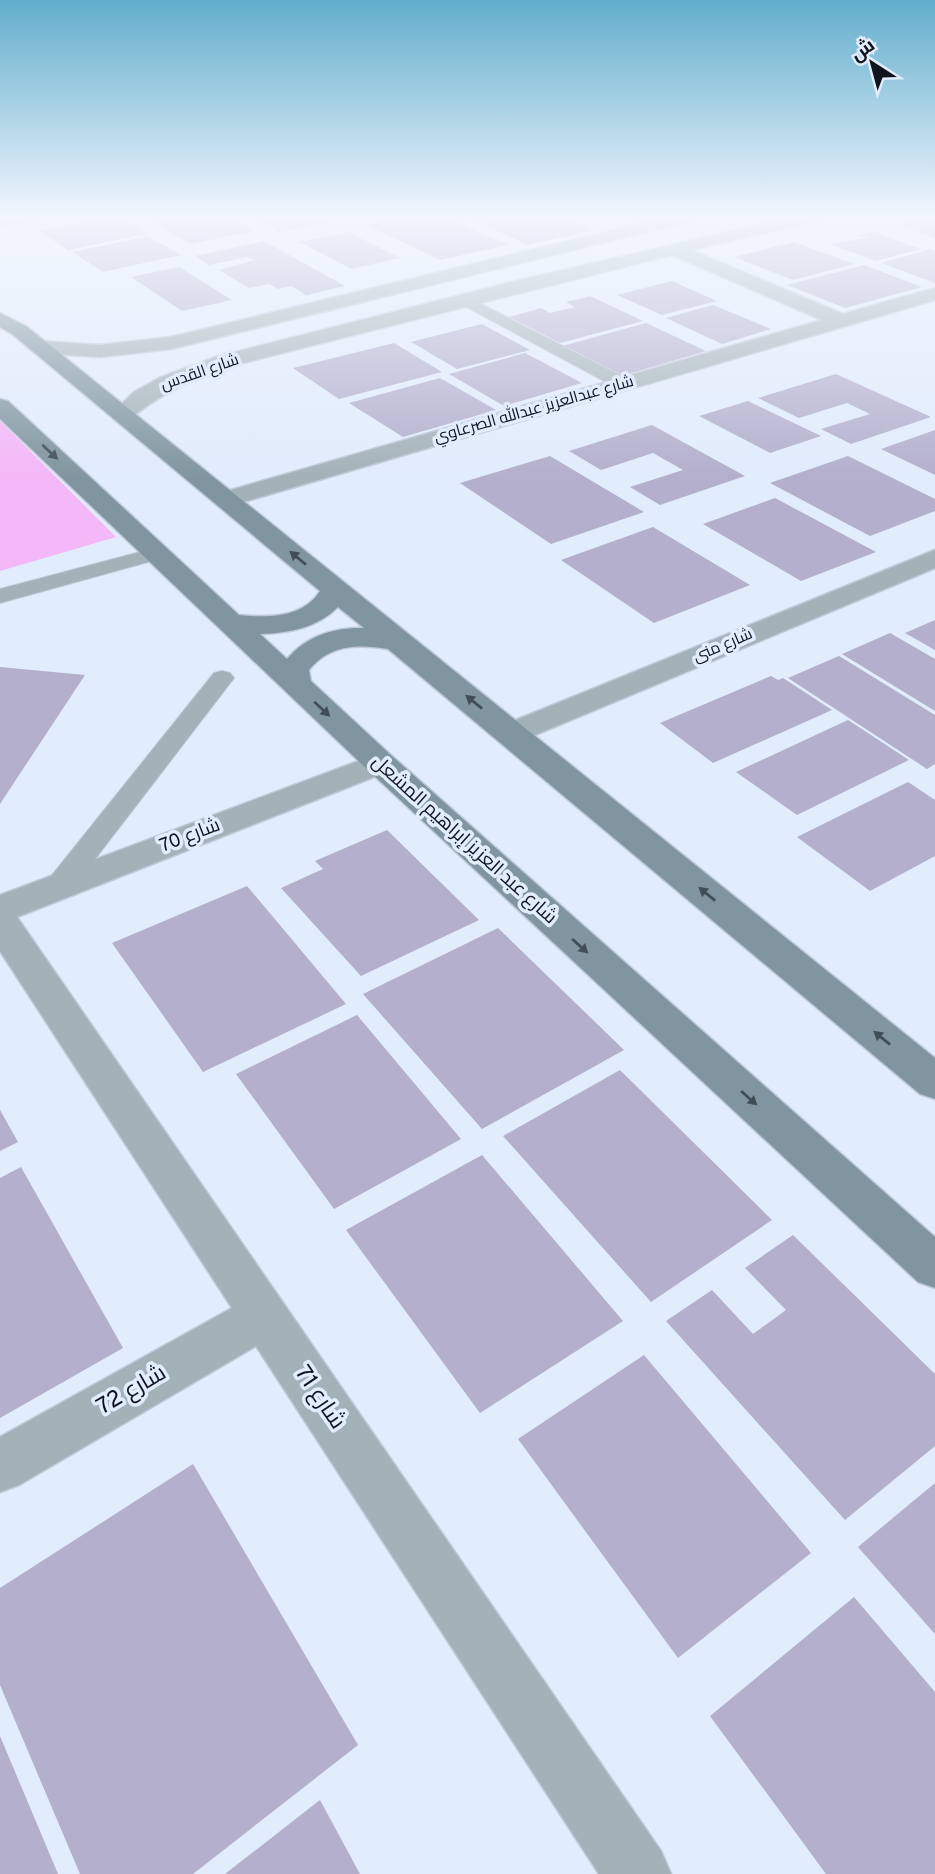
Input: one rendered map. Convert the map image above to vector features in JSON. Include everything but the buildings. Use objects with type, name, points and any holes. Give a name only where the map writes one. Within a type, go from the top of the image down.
[{"type":"main road","points":[[15,331],[122,414],[932,1074]]},
{"type":"main road","name":"شارع عبد العزيز إبراهيم المشعل","points":[[0,406],[380,763],[935,1268]]},
{"type":"main road","points":[[232,623],[278,625],[300,619],[324,606],[335,589]]},
{"type":"main road","points":[[296,685],[294,669],[304,654],[324,643],[351,636],[379,637],[403,643]]},
{"type":"street","name":"شارع القدس","points":[[15,331],[100,351],[171,343],[328,303]]},
{"type":"street","name":"شارع القدس","points":[[122,414],[147,393],[200,370],[446,303]]},
{"type":"street","points":[[800,303],[841,321]]},
{"type":"street","name":"شارع عبدالعزيز عبدالله الصرعاوي","points":[[226,499],[902,303]]},
{"type":"street","name":"شارع منى","points":[[512,733],[935,558]]},
{"type":"street","name":"شارع 70","points":[[0,909],[380,763]]},
{"type":"street","name":"شارع 71","points":[[0,921],[638,1874]]},
{"type":"street","name":"شارع 72","points":[[0,1466],[264,1315]]},
{"type":"lane","points":[[470,303],[623,384]]},
{"type":"lane","points":[[0,596],[159,553]]},
{"type":"lane","points":[[59,886],[222,678]]},
{"type":"shaded area","points":[[0,421],[116,537],[0,571]]}]
